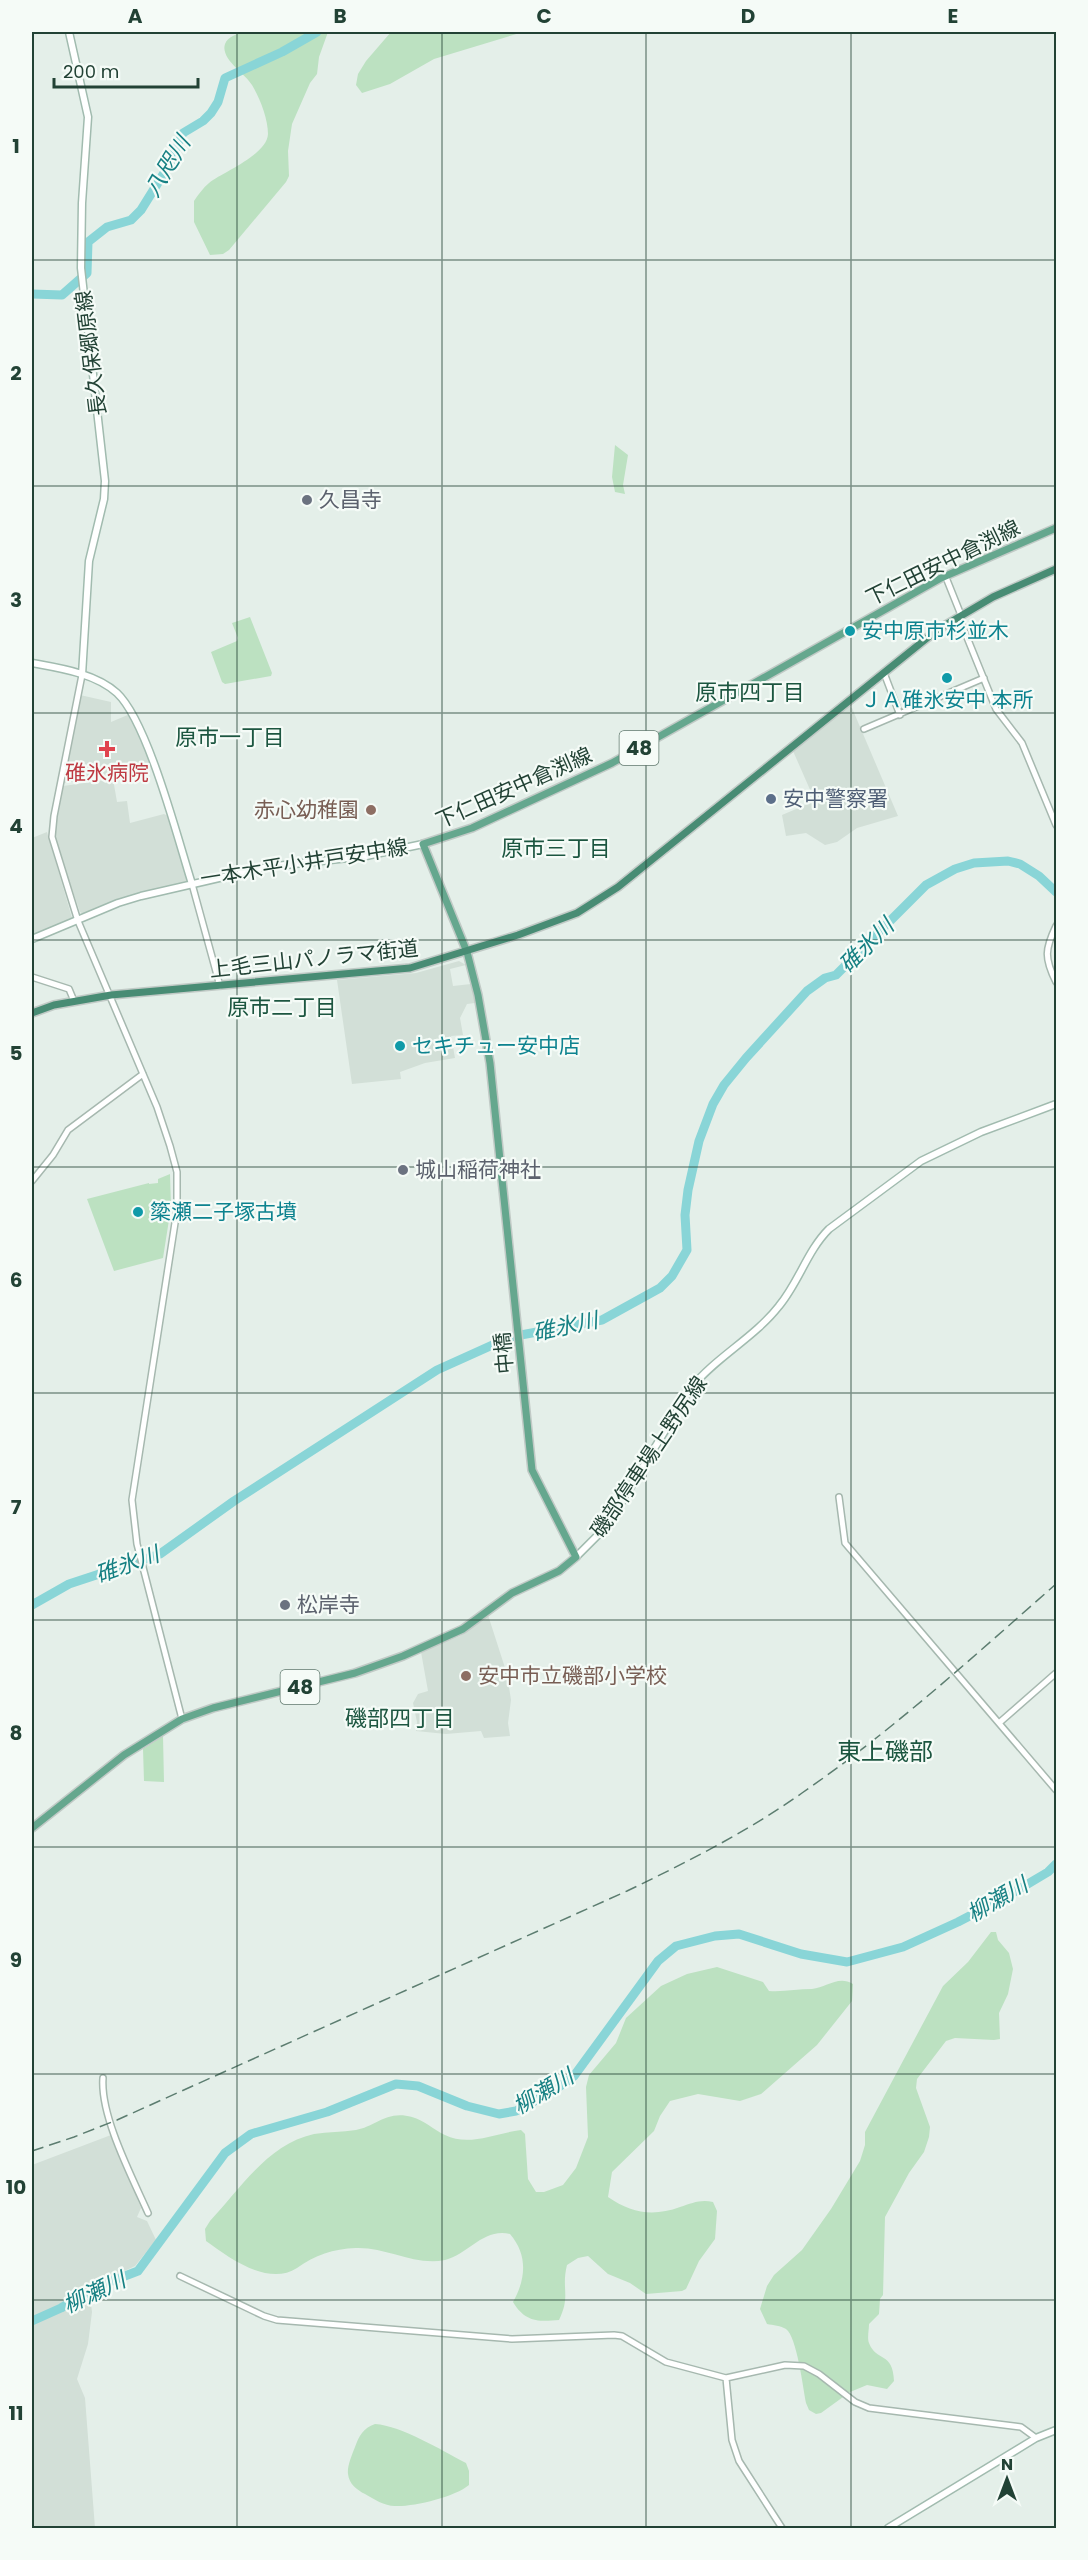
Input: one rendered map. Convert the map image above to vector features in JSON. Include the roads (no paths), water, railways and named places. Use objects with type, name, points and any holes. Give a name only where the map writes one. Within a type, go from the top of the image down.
[{"type":"highway","name":"上毛三山パノラマ街道","points":[[32,1013],[74,1001],[111,995],[388,971],[425,964],[467,952],[577,913],[618,887],[937,630],[993,597],[1056,569]]},
{"type":"main road","name":"長久保郷原線","points":[[69,32],[88,117],[82,203],[81,268],[105,473],[104,499],[89,561],[82,675]]},
{"type":"main road","name":"下仁田安中倉渕線","points":[[515,1294],[490,1063],[478,995],[467,952],[423,844],[472,828],[617,760],[945,575],[1056,528]]},
{"type":"main road","name":"一本木平小井戸安中線","points":[[32,663],[82,675],[110,688],[123,700],[133,715],[153,763],[192,884],[267,867],[366,856],[423,844]]},
{"type":"main road","points":[[32,939],[118,903],[192,884]]},
{"type":"main road","name":"磯部停車場上野尻線","points":[[576,1557],[607,1526],[691,1388],[779,1307],[813,1249],[829,1229],[921,1161],[981,1132],[1056,1104]]},
{"type":"main road","name":"中橋","points":[[515,1294],[529,1455],[534,1476],[576,1557]]},
{"type":"main road","name":"48","points":[[32,1828],[124,1755],[182,1719],[213,1708],[355,1673],[403,1656],[464,1629],[512,1593],[553,1575],[576,1557]]},
{"type":"main road","points":[[888,2529],[1036,2438],[1056,2430]]},
{"type":"street","points":[[945,575],[961,615],[960,620],[996,709],[1022,743],[1056,825]]},
{"type":"street","points":[[884,673],[900,715]]},
{"type":"street","points":[[82,675],[54,816],[52,837],[78,921],[143,1074],[177,1172],[177,1200],[133,1482],[133,1522],[182,1719]]},
{"type":"street","points":[[864,729],[984,678]]},
{"type":"street","points":[[192,884],[220,986]]},
{"type":"street","points":[[1056,926],[1049,941],[1048,965],[1056,982]]},
{"type":"street","points":[[32,977],[69,989],[74,1001]]},
{"type":"street","points":[[32,1181],[53,1155],[68,1130],[143,1074]]},
{"type":"street","points":[[839,1497],[845,1543],[1056,1790]]},
{"type":"street","points":[[999,1723],[1056,1673]]},
{"type":"street","points":[[103,2078],[105,2109],[148,2213]]},
{"type":"street","points":[[180,2276],[264,2316],[278,2320],[512,2339],[622,2336],[666,2362],[726,2378],[778,2366],[797,2365],[812,2369],[855,2402],[869,2408],[1021,2427],[1036,2438]]},
{"type":"street","points":[[726,2378],[732,2440],[745,2470],[782,2529]]},
{"type":"waterway","name":"八咫川","points":[[32,294],[62,295],[87,273],[88,242],[107,227],[131,220],[141,210],[169,165],[183,133],[203,121],[211,113],[218,102],[225,78],[282,52],[317,32]]},
{"type":"waterway","name":"碓氷川","points":[[32,1605],[69,1584],[160,1554],[234,1501],[437,1370],[510,1337],[602,1320],[660,1288],[672,1276],[687,1250],[685,1215],[688,1190],[699,1141],[713,1104],[724,1085],[746,1058],[807,991],[825,978],[836,975],[926,885],[955,869],[974,863],[1008,861],[1020,864],[1039,876],[1056,892]]},
{"type":"waterway","name":"柳瀬川","points":[[32,2321],[61,2308],[99,2286],[138,2271],[225,2153],[251,2134],[327,2112],[396,2084],[418,2086],[467,2106],[499,2114],[516,2111],[553,2091],[574,2076],[658,1961],[676,1946],[715,1936],[739,1934],[801,1954],[847,1962],[903,1947],[958,1922],[1048,1872],[1056,1864]]},
{"type":"railway","points":[[32,2151],[117,2120],[627,1891],[716,1846],[781,1807],[868,1744],[932,1692],[1056,1584]]},
{"type":"place","name":"久昌寺","points":[[307,500]]},
{"type":"place","name":"安中原市杉並木","points":[[850,631]]},
{"type":"place","name":"ＪＡ碓氷安中 本所","points":[[947,678]]},
{"type":"place","name":"碓氷病院","points":[[107,749]]},
{"type":"place","name":"安中警察署","points":[[771,799]]},
{"type":"place","name":"赤心幼稚園","points":[[371,810]]},
{"type":"place","name":"セキチュー安中店","points":[[400,1046]]},
{"type":"place","name":"城山稲荷神社","points":[[403,1170]]},
{"type":"place","name":"簗瀬二子塚古墳","points":[[138,1212]]},
{"type":"place","name":"松岸寺","points":[[285,1605]]},
{"type":"place","name":"安中市立磯部小学校","points":[[466,1676]]},
{"type":"district","name":"原市四丁目","points":[[750,692]]},
{"type":"district","name":"原市一丁目","points":[[230,737]]},
{"type":"district","name":"原市三丁目","points":[[556,848]]},
{"type":"district","name":"原市二丁目","points":[[282,1007]]},
{"type":"district","name":"磯部四丁目","points":[[400,1718]]},
{"type":"district","name":"東上磯部","points":[[885,1752]]}]
